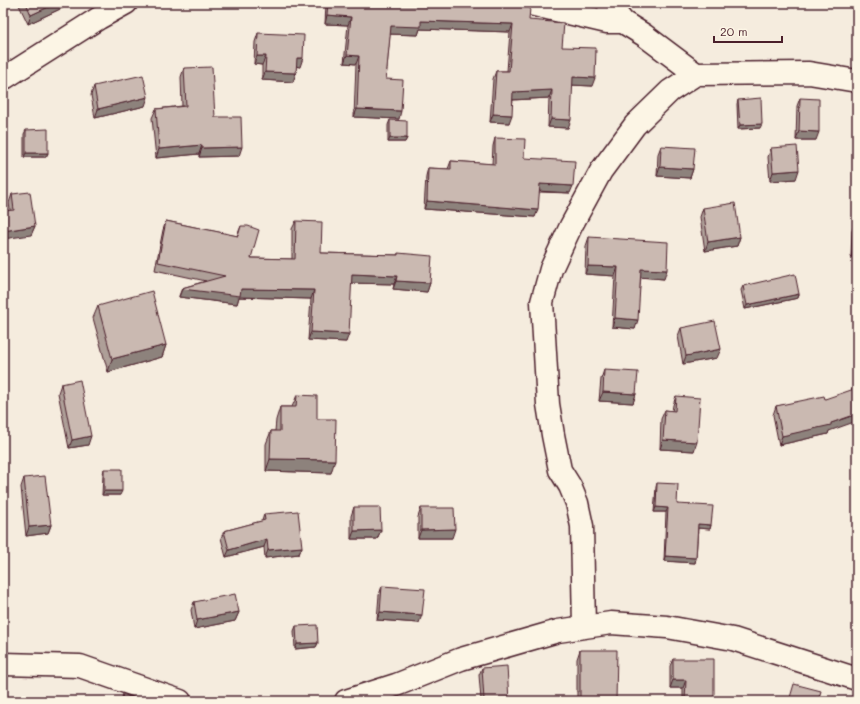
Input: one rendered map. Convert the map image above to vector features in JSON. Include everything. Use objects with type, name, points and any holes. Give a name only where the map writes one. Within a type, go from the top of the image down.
[{"type":"street","points":[[3,79],[99,18],[126,3]]},
{"type":"street","points":[[526,3],[607,22],[623,22]]},
{"type":"street","points":[[608,3],[623,22],[696,74]]},
{"type":"street","points":[[584,627],[582,526],[577,503],[570,486],[560,470],[553,435],[548,404],[542,302],[551,269],[571,226],[601,171],[635,126],[670,91],[696,74],[809,73],[857,80]]},
{"type":"street","points":[[346,701],[396,685],[461,660],[558,631],[611,623],[666,627],[733,639],[857,679]]},
{"type":"street","points":[[3,664],[80,666],[180,701]]},
{"type":"building","points":[[26,3],[57,3],[31,15]]},
{"type":"building","points":[[328,3],[521,4],[530,8],[529,20],[564,23],[562,47],[596,48],[595,78],[573,77],[571,120],[551,119],[552,90],[513,92],[512,115],[493,114],[496,71],[509,71],[513,24],[421,21],[421,27],[391,26],[386,79],[403,80],[401,111],[357,109],[359,56],[347,55],[351,17],[327,15]]},
{"type":"building","points":[[258,33],[304,35],[303,58],[297,58],[296,73],[265,72],[266,56],[257,56]]},
{"type":"building","points":[[212,67],[215,117],[241,117],[242,147],[202,148],[202,145],[159,149],[156,109],[186,106],[184,68]]},
{"type":"building","points":[[143,75],[148,97],[98,109],[94,86]]},
{"type":"building","points":[[761,98],[762,124],[740,125],[738,100]]},
{"type":"building","points":[[800,98],[819,99],[819,132],[799,131]]},
{"type":"building","points":[[390,120],[407,121],[407,138],[390,138]]},
{"type":"building","points":[[48,129],[48,153],[26,153],[26,130]]},
{"type":"building","points":[[495,138],[525,139],[524,158],[575,161],[573,186],[540,184],[538,210],[427,201],[428,168],[451,169],[451,161],[495,164]]},
{"type":"building","points":[[661,146],[695,148],[693,169],[660,167]]},
{"type":"building","points":[[797,146],[799,170],[773,172],[771,148]]},
{"type":"building","points":[[30,192],[35,226],[3,231],[3,211],[14,210],[12,194]]},
{"type":"building","points":[[735,203],[740,237],[708,242],[703,208]]},
{"type":"building","points":[[166,221],[238,236],[241,226],[248,226],[259,230],[251,258],[295,259],[296,221],[322,222],[321,253],[398,255],[398,253],[432,256],[430,283],[396,281],[397,276],[352,274],[349,334],[311,332],[314,290],[241,289],[240,296],[182,289],[225,276],[158,262]]},
{"type":"building","points":[[855,223],[857,223],[857,249],[854,249]]},
{"type":"building","points":[[589,237],[668,242],[667,270],[641,269],[638,320],[615,318],[618,267],[588,266]]},
{"type":"building","points":[[795,274],[799,294],[747,305],[743,286]]},
{"type":"building","points":[[152,291],[166,345],[112,359],[98,306]]},
{"type":"building","points":[[715,321],[721,349],[686,356],[681,328]]},
{"type":"building","points":[[604,370],[638,372],[636,394],[603,392]]},
{"type":"building","points":[[80,380],[91,436],[72,440],[61,384]]},
{"type":"building","points":[[857,388],[857,414],[831,423],[831,425],[782,436],[776,406],[824,396],[825,399]]},
{"type":"building","points":[[297,395],[317,396],[317,419],[336,419],[335,460],[270,459],[271,431],[280,431],[280,407],[296,407]]},
{"type":"building","points":[[676,396],[700,398],[697,442],[663,440],[665,410],[675,411]]},
{"type":"building","points":[[104,469],[122,469],[122,491],[104,491]]},
{"type":"building","points":[[45,476],[51,525],[29,527],[24,478]]},
{"type":"building","points":[[657,483],[678,484],[677,504],[713,506],[711,525],[698,524],[696,558],[665,556],[668,508],[656,507]]},
{"type":"building","points":[[354,507],[380,507],[381,530],[354,531]]},
{"type":"building","points":[[421,508],[454,508],[455,529],[421,530]]},
{"type":"building","points":[[298,511],[302,547],[268,550],[267,539],[229,550],[224,531],[265,520],[264,514]]},
{"type":"building","points":[[382,586],[425,589],[422,615],[380,612]]},
{"type":"building","points":[[235,594],[239,612],[197,620],[194,602]]},
{"type":"building","points":[[317,625],[318,643],[297,644],[296,626]]},
{"type":"building","points":[[580,650],[617,650],[616,701],[572,701],[572,699],[580,700]]},
{"type":"building","points":[[673,659],[714,659],[714,701],[685,701],[686,680],[673,680]]},
{"type":"building","points":[[507,666],[509,701],[470,701],[484,700],[482,668]]},
{"type":"building","points":[[794,684],[821,691],[818,701],[789,701]]},
{"type":"building","points":[[123,694],[139,701],[121,701]]}]
